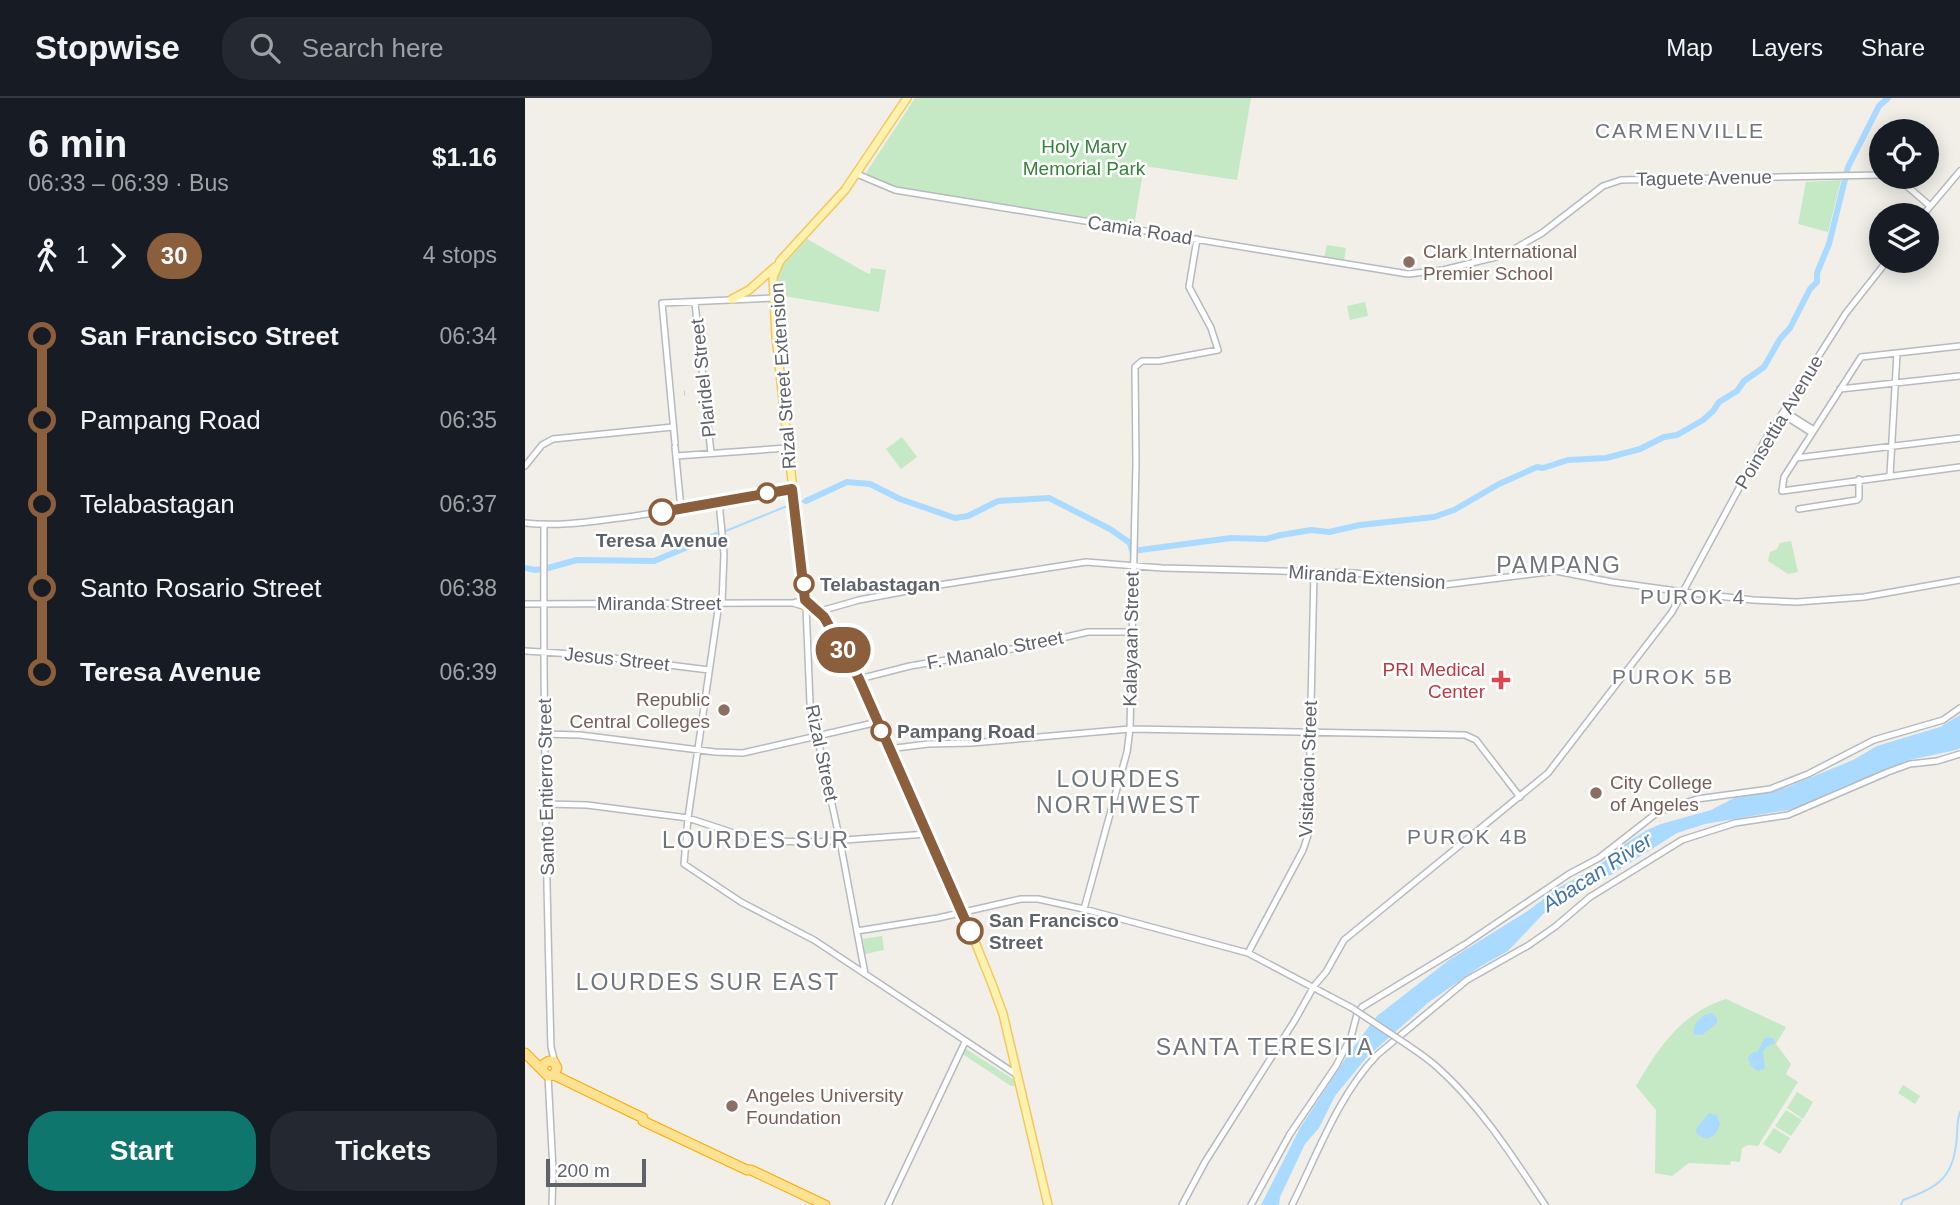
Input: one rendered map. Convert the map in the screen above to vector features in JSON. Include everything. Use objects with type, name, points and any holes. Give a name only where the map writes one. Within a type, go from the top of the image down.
[{"type":"highway","points":[[528,1055],[569,1081],[643,1118],[643,1121],[825,1205]]},
{"type":"main road","name":"Rizal Street Extension","points":[[792,492],[773,278],[780,261],[835,203],[857,174],[907,98]]},
{"type":"main road","points":[[733,299],[749,290],[780,261]]},
{"type":"main road","name":"Rizal Street","points":[[792,492],[806,603]]},
{"type":"main road","points":[[806,603],[819,613],[859,679],[1000,1003],[1048,1205]]},
{"type":"street","points":[[1933,203],[1960,171]]},
{"type":"street","name":"Camia Road","points":[[857,174],[895,190],[1392,272],[1427,273]]},
{"type":"street","name":"Taguete Avenue","points":[[1427,273],[1503,255],[1542,233],[1613,181],[1869,175]]},
{"type":"street","points":[[1910,189],[1927,203]]},
{"type":"street","name":"Kalayaan Street","points":[[1084,909],[1130,729],[1136,364],[1218,350],[1212,328],[1189,287],[1197,239]]},
{"type":"street","name":"Poinsettia Avenue","points":[[1182,1205],[1205,1162],[1344,940],[1548,773],[1652,640],[1684,592],[1728,506],[1783,412],[1846,313],[1878,273]]},
{"type":"street","points":[[681,509],[663,303],[773,298]]},
{"type":"street","name":"Plaridel Street","points":[[695,303],[711,453]]},
{"type":"street","points":[[1960,346],[1861,357],[1784,477],[1782,491],[1960,467]]},
{"type":"street","points":[[1890,475],[1897,353]]},
{"type":"street","points":[[1840,389],[1960,376]]},
{"type":"street","points":[[1783,412],[1813,432]]},
{"type":"street","points":[[525,466],[543,445],[555,439],[673,427]]},
{"type":"street","points":[[1796,458],[1960,438]]},
{"type":"street","points":[[676,456],[787,448]]},
{"type":"street","points":[[1799,509],[1857,500],[1859,480]]},
{"type":"street","points":[[525,523],[571,524],[792,492]]},
{"type":"street","points":[[719,502],[723,526],[721,603],[688,818],[684,864],[741,902],[809,937],[1018,1076]]},
{"type":"street","name":"Santo Entierro Street","points":[[544,524],[544,734],[552,1205]]},
{"type":"street","name":"Miranda Extension","points":[[819,613],[859,600],[1086,562],[1407,578],[1435,586],[1556,571],[1684,592],[1797,602],[1864,597],[1960,580]]},
{"type":"street","name":"Visitacion Street","points":[[1248,953],[1306,845],[1314,572]]},
{"type":"street","name":"Miranda Street","points":[[525,604],[806,603]]},
{"type":"street","name":"Rizal Street","points":[[806,603],[810,703],[865,974]]},
{"type":"street","name":"F. Manalo Street","points":[[859,679],[910,666],[1018,648],[1088,632],[1132,632]]},
{"type":"street","name":"Jesus Street","points":[[525,651],[709,670]]},
{"type":"street","points":[[1251,1205],[1290,1134],[1336,1066],[1362,1007],[1464,945],[1569,874],[1599,858],[1658,812],[1697,799],[1770,789],[1808,774],[1874,740],[1943,720],[1960,708]]},
{"type":"street","points":[[544,734],[580,735],[743,754],[878,722]]},
{"type":"street","points":[[888,749],[1130,729],[1468,736],[1476,740],[1520,797]]},
{"type":"street","points":[[1291,1205],[1333,1120],[1367,1065],[1467,980],[1543,936],[1590,897],[1694,835],[1735,824],[1788,815],[1910,764],[1937,761],[1960,754]]},
{"type":"street","points":[[546,804],[587,805],[688,818],[758,841],[840,841],[927,834]]},
{"type":"street","points":[[857,931],[963,913],[1026,898],[1084,909],[1248,953],[1352,1008],[1436,1066],[1474,1107],[1513,1157],[1545,1205]]},
{"type":"street","points":[[888,1205],[965,1042]]},
{"type":"green space","name":"Holy Mary Memorial Park","points":[[915,98],[1251,98],[1237,180],[1144,166],[1134,226],[890,186],[866,173]]},
{"type":"green space","points":[[1841,180],[1828,232],[1798,224],[1806,182]]},
{"type":"green space","points":[[807,239],[870,274],[871,268],[886,270],[879,312],[778,295],[775,278],[777,272]]},
{"type":"green space","points":[[1327,245],[1346,248],[1344,261],[1324,258]]},
{"type":"green space","points":[[1365,302],[1368,316],[1350,320],[1347,306]]},
{"type":"green space","points":[[902,437],[917,457],[901,469],[886,449]]},
{"type":"green space","points":[[1791,541],[1798,572],[1788,574],[1768,561],[1770,552],[1777,549],[1780,543]]},
{"type":"green space","points":[[882,936],[884,950],[865,954],[863,939]]},
{"type":"green space","points":[[1726,999],[1786,1027],[1776,1044],[1791,1064],[1786,1074],[1798,1082],[1758,1146],[1748,1145],[1742,1148],[1740,1162],[1731,1161],[1730,1165],[1689,1163],[1672,1176],[1655,1173],[1656,1110],[1636,1086],[1673,1033],[1696,1013]]},
{"type":"green space","points":[[963,1047],[1016,1081],[1017,1086],[1011,1086],[961,1053]]},
{"type":"green space","points":[[1903,1085],[1920,1096],[1915,1104],[1898,1093]]},
{"type":"green space","points":[[1797,1092],[1813,1102],[1803,1119],[1787,1108]]},
{"type":"green space","points":[[1786,1110],[1802,1120],[1791,1136],[1775,1126]]},
{"type":"green space","points":[[1774,1128],[1790,1138],[1780,1154],[1763,1144]]},
{"type":"water","name":"Abacan River","points":[[1960,715],[1960,748],[1956,750],[1909,760],[1794,809],[1705,824],[1677,833],[1545,912],[1508,951],[1429,1002],[1366,1058],[1335,1096],[1319,1128],[1305,1144],[1280,1197],[1279,1205],[1261,1205],[1300,1128],[1349,1053],[1377,1016],[1449,960],[1529,910],[1558,888],[1597,867],[1647,830],[1711,810],[1736,797],[1785,788],[1853,760],[1877,746],[1940,727]]},
{"type":"water","points":[[1712,1013],[1717,1018],[1717,1023],[1702,1035],[1694,1034],[1699,1020]]},
{"type":"water","points":[[1764,1039],[1774,1039],[1775,1043],[1766,1047],[1763,1052],[1765,1069],[1758,1071],[1751,1066],[1748,1058],[1758,1051]]},
{"type":"water","points":[[1709,1113],[1717,1115],[1720,1125],[1715,1135],[1706,1139],[1697,1134],[1696,1129]]},
{"type":"waterway","points":[[806,501],[847,482],[870,484],[900,499],[955,518],[968,516],[998,501],[1049,498],[1110,529],[1130,543],[1132,551],[1231,538],[1266,539],[1311,530],[1329,532],[1360,525],[1434,517],[1454,510],[1499,484],[1537,467],[1543,468],[1568,460],[1606,458],[1640,449],[1664,437],[1677,435],[1703,420],[1719,402],[1737,391],[1744,381],[1764,367],[1780,339],[1790,328],[1810,289],[1817,282],[1817,273],[1829,244],[1848,167],[1879,106],[1888,98]]},
{"type":"waterway","points":[[798,502],[806,501]]},
{"type":"waterway","points":[[716,535],[792,504]]},
{"type":"waterway","points":[[525,568],[535,570],[577,560],[654,561],[716,535]]},
{"type":"waterway","points":[[1901,1205],[1903,1200],[1924,1192],[1946,1175],[1954,1157],[1960,1112]]},
{"type":"bus line","name":"30","points":[[662,512],[792,489],[805,600],[824,617],[859,679],[970,931]]},
{"type":"place","name":"Clark International Premier School","points":[[1409,262]]},
{"type":"place","name":"Teresa Avenue","points":[[662,512]]},
{"type":"place","name":"Telabastagan","points":[[804,584]]},
{"type":"place","name":"PRI Medical Center","points":[[1501,680]]},
{"type":"place","name":"Republic Central Colleges","points":[[724,710]]},
{"type":"place","name":"Pampang Road","points":[[881,731]]},
{"type":"place","name":"City College of Angeles","points":[[1596,793]]},
{"type":"place","name":"San Francisco Street","points":[[970,931]]},
{"type":"place","name":"Angeles University Foundation","points":[[732,1106]]},
{"type":"district","name":"CARMENVILLE","points":[[1680,130]]},
{"type":"district","name":"PAMPANG","points":[[1559,565]]},
{"type":"district","name":"PUROK 4","points":[[1693,596]]},
{"type":"district","name":"PUROK 5B","points":[[1673,676]]},
{"type":"district","name":"LOURDES NORTHWEST","points":[[1119,792]]},
{"type":"district","name":"PUROK 4B","points":[[1468,836]]},
{"type":"district","name":"LOURDES SUR","points":[[756,840]]},
{"type":"district","name":"LOURDES SUR EAST","points":[[708,982]]},
{"type":"district","name":"SANTA TERESITA","points":[[1265,1047]]}]
